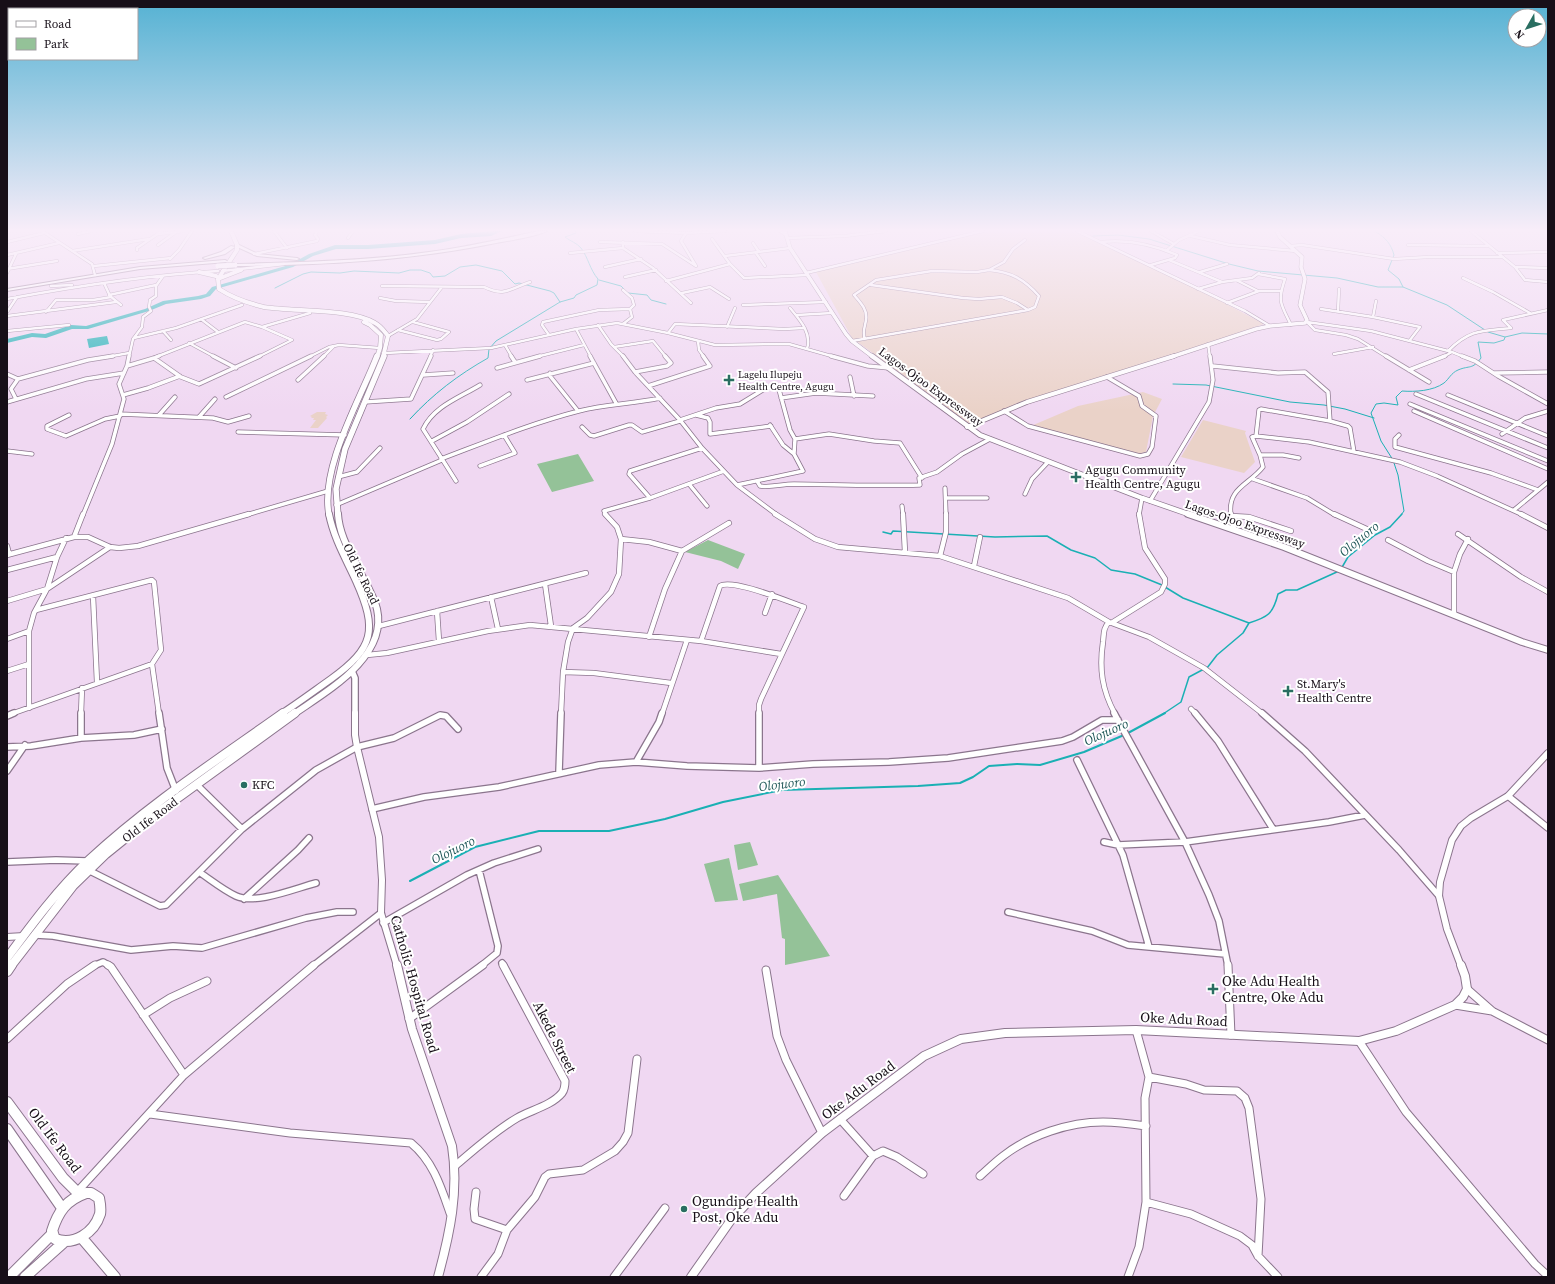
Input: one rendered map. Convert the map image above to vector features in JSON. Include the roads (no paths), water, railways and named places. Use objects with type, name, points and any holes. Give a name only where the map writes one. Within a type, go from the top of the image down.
[{"type":"highway","points":[[7,294],[24,291]]},
{"type":"main road","points":[[223,291],[226,298],[242,305],[352,315],[370,320],[380,325],[388,336]]},
{"type":"main road","points":[[226,291],[230,297],[249,303],[316,312],[366,322],[381,335],[382,350]]},
{"type":"main road","name":"Lagos-Ojoo Expressway","points":[[818,291],[852,341],[980,435],[1150,501],[1234,529],[1379,584],[1522,642],[1548,650]]},
{"type":"main road","name":"Old Ife Road","points":[[7,971],[34,935],[88,870],[176,791],[346,668],[360,654],[365,646],[369,630],[368,612],[335,540],[328,506],[328,491],[334,464],[388,336]]},
{"type":"main road","name":"Old Ife Road","points":[[7,958],[42,911],[88,861],[150,814],[197,785],[352,671],[367,655],[376,638],[379,626],[377,608],[343,538],[336,505],[338,477],[347,435],[365,402],[382,350]]},
{"type":"main road","name":"Old Ife Road","points":[[7,1102],[63,1178],[78,1194]]},
{"type":"main road","points":[[7,1129],[62,1208]]},
{"type":"main road","points":[[86,1193],[96,1195],[99,1198],[101,1208],[97,1220],[81,1237],[68,1243],[63,1243],[55,1238],[53,1233],[54,1221],[62,1208],[78,1194],[86,1193]]},
{"type":"main road","points":[[9,1277],[53,1233]]},
{"type":"main road","points":[[81,1237],[115,1277]]},
{"type":"main road","points":[[25,1277],[63,1243]]},
{"type":"street","points":[[7,299],[58,291]]},
{"type":"street","points":[[106,291],[121,305]]},
{"type":"street","points":[[46,312],[57,300],[93,300],[131,291]]},
{"type":"street","points":[[74,536],[112,444],[124,399],[119,384],[125,370],[134,338],[142,327],[143,317],[150,310],[150,300],[156,296],[156,291]]},
{"type":"street","points":[[388,336],[413,322],[430,302],[436,291]]},
{"type":"street","points":[[492,291],[506,291]]},
{"type":"street","points":[[549,335],[542,325],[543,322],[564,316],[630,309],[634,305],[634,301],[623,291]]},
{"type":"street","points":[[679,291],[691,303]]},
{"type":"street","points":[[682,293],[692,291]]},
{"type":"street","points":[[716,291],[729,299]]},
{"type":"street","points":[[861,291],[854,295],[866,314],[862,334],[865,339]]},
{"type":"street","points":[[913,291],[963,298],[979,299],[1002,297],[1017,303],[1028,310]]},
{"type":"street","points":[[852,341],[1028,310],[1035,307],[1039,296],[1035,291]]},
{"type":"street","points":[[1202,291],[1270,326]]},
{"type":"street","points":[[1227,303],[1259,291],[1281,291],[1280,304],[1291,325]]},
{"type":"street","points":[[1302,291],[1300,305],[1307,322],[1314,330],[1352,336],[1430,382]]},
{"type":"street","points":[[1338,311],[1339,291]]},
{"type":"street","points":[[1491,291],[1530,313]]},
{"type":"street","points":[[7,312],[17,297]]},
{"type":"street","points":[[380,298],[396,301],[430,302]]},
{"type":"street","points":[[1373,317],[1376,301]]},
{"type":"street","points":[[7,316],[116,302]]},
{"type":"street","points":[[743,305],[826,302]]},
{"type":"street","points":[[134,338],[176,328],[242,305]]},
{"type":"street","points":[[726,327],[735,308]]},
{"type":"street","points":[[790,308],[797,315],[809,336],[810,343],[807,349]]},
{"type":"street","points":[[623,324],[632,317],[630,309]]},
{"type":"street","points":[[1321,309],[1373,317],[1420,327],[1410,340]]},
{"type":"street","points":[[1409,370],[1436,360],[1450,351],[1456,343],[1468,334],[1485,329],[1511,328],[1503,320],[1548,310]]},
{"type":"street","points":[[262,326],[316,312]]},
{"type":"street","points":[[797,315],[832,313]]},
{"type":"street","points":[[201,319],[218,332]]},
{"type":"street","points":[[7,402],[86,379],[125,370],[153,357],[245,322],[262,326],[292,340],[236,368],[198,384],[194,384],[180,376],[153,357]]},
{"type":"street","points":[[398,330],[437,340],[441,339],[449,332],[413,322]]},
{"type":"street","points":[[968,427],[1027,402],[1106,378],[1208,344],[1270,326],[1303,324],[1307,322],[1359,329],[1410,340],[1450,351],[1475,360],[1494,373],[1548,404]]},
{"type":"street","points":[[226,397],[334,346],[382,350],[485,349],[576,329],[611,324],[623,324],[721,345],[782,344],[807,349],[868,366],[889,368]]},
{"type":"street","points":[[668,333],[675,324],[784,329],[804,328]]},
{"type":"street","points":[[7,331],[68,325]]},
{"type":"street","points":[[598,325],[635,372],[660,398],[702,448],[737,485],[771,511],[799,530],[827,544],[854,550],[905,552],[940,556],[1068,598],[1111,622],[1149,637],[1196,663],[1274,723],[1305,751],[1399,850],[1439,896]]},
{"type":"street","points":[[576,329],[616,403]]},
{"type":"street","points":[[163,331],[171,340]]},
{"type":"street","points":[[139,332],[142,335]]},
{"type":"street","points":[[614,347],[653,341],[671,363],[667,366],[635,372]]},
{"type":"street","points":[[648,386],[710,366],[699,350],[698,341]]},
{"type":"street","points":[[189,343],[236,368]]},
{"type":"street","points":[[1150,501],[1210,402],[1214,386],[1214,366],[1208,344]]},
{"type":"street","points":[[505,345],[516,362]]},
{"type":"street","points":[[497,368],[584,345]]},
{"type":"street","points":[[298,380],[334,346]]},
{"type":"street","points":[[1334,354],[1373,347]]},
{"type":"street","points":[[365,402],[411,400],[433,350]]},
{"type":"street","points":[[7,374],[18,379],[88,360],[129,353]]},
{"type":"street","points":[[526,380],[594,363]]},
{"type":"street","points":[[1214,366],[1278,373],[1305,372],[1328,392],[1330,421]]},
{"type":"street","points":[[1494,373],[1548,372]]},
{"type":"street","points":[[423,375],[453,373]]},
{"type":"street","points":[[550,373],[550,376],[578,411]]},
{"type":"street","points":[[122,395],[148,388],[180,376]]},
{"type":"street","points":[[850,377],[854,396]]},
{"type":"street","points":[[1004,411],[1028,426],[1140,456],[1148,454],[1152,447],[1156,416],[1143,408],[1140,403],[1139,396],[1106,378]]},
{"type":"street","points":[[16,399],[11,389],[18,379]]},
{"type":"street","points":[[456,480],[442,460],[432,441],[424,431],[428,418],[445,404],[461,397],[480,385]]},
{"type":"street","points":[[582,426],[590,435],[594,436],[629,425],[632,425],[642,432],[680,421],[716,408],[740,404],[766,388],[778,386],[790,430],[795,439],[794,454]]},
{"type":"street","points":[[781,398],[816,393],[873,396]]},
{"type":"street","points":[[432,441],[467,422],[510,394]]},
{"type":"street","points":[[1416,394],[1548,448]]},
{"type":"street","points":[[1448,395],[1548,436]]},
{"type":"street","points":[[159,415],[175,397]]},
{"type":"street","points":[[336,505],[504,435],[578,411],[616,403],[636,403],[660,398]]},
{"type":"street","points":[[199,417],[215,399]]},
{"type":"street","points":[[1410,404],[1548,461]]},
{"type":"street","points":[[1234,529],[1230,502],[1231,498],[1253,479],[1263,467],[1260,455],[1252,438],[1256,436],[1259,410],[1261,409],[1330,421],[1350,428],[1354,452]]},
{"type":"street","points":[[1414,411],[1548,469]]},
{"type":"street","points":[[1502,434],[1516,423],[1530,416],[1548,411]]},
{"type":"street","points":[[69,415],[47,426],[47,429],[66,436],[105,419],[120,415],[199,417],[213,418],[228,422],[249,416]]},
{"type":"street","points":[[696,415],[708,418],[710,422],[710,434],[771,425],[783,445],[794,454],[803,469],[803,472],[737,485]]},
{"type":"street","points":[[238,432],[347,435]]},
{"type":"street","points":[[795,439],[829,434],[874,441],[900,443],[922,478]]},
{"type":"street","points":[[480,466],[515,453],[504,435]]},
{"type":"street","points":[[1399,435],[1395,439],[1395,447],[1485,471],[1538,490]]},
{"type":"street","points":[[1256,436],[1309,442],[1400,462],[1437,476],[1514,510],[1548,528]]},
{"type":"street","points":[[757,481],[760,486],[765,487],[789,484],[881,486],[920,485],[918,479],[940,471],[960,455],[990,439]]},
{"type":"street","points":[[338,477],[357,472],[380,448]]},
{"type":"street","points":[[650,498],[629,474],[630,471],[702,448]]},
{"type":"street","points":[[7,451],[32,454]]},
{"type":"street","points":[[1260,455],[1283,455],[1299,458]]},
{"type":"street","points":[[1025,494],[1032,479],[1048,462]]},
{"type":"street","points":[[558,772],[563,672],[568,642],[573,628],[588,618],[611,592],[619,574],[621,538],[617,527],[604,513],[604,511],[650,498],[724,471]]},
{"type":"street","points":[[1253,479],[1307,498],[1338,517],[1371,531]]},
{"type":"street","points":[[1514,510],[1548,482]]},
{"type":"street","points":[[689,484],[707,506]]},
{"type":"street","points":[[940,556],[946,534],[945,488]]},
{"type":"street","points":[[7,546],[8,554],[74,536],[88,537],[110,547],[126,548],[138,546],[328,491]]},
{"type":"street","points":[[946,498],[987,498]]},
{"type":"street","points":[[1142,498],[1139,512],[1145,548],[1165,579],[1165,584],[1161,592],[1105,626],[1100,664],[1100,678],[1107,700],[1185,842],[1219,921],[1229,973],[1231,1035]]},
{"type":"street","points":[[902,506],[905,552]]},
{"type":"street","points":[[1232,516],[1249,517],[1291,531]]},
{"type":"street","points":[[649,636],[665,589],[682,551],[729,523]]},
{"type":"street","points":[[1458,534],[1468,539],[1499,562],[1548,592]]},
{"type":"street","points":[[974,566],[980,537]]},
{"type":"street","points":[[29,708],[29,631],[36,610],[47,589],[57,557],[66,538]]},
{"type":"street","points":[[621,538],[649,542],[682,551]]},
{"type":"street","points":[[1454,614],[1454,572],[1460,554],[1468,539]]},
{"type":"street","points":[[1388,540],[1428,561],[1454,572]]},
{"type":"street","points":[[7,601],[47,589],[110,547]]},
{"type":"street","points":[[7,570],[57,557]]},
{"type":"street","points":[[379,626],[586,573]]},
{"type":"street","points":[[7,716],[97,682],[152,664],[160,654],[154,582],[152,580],[36,610]]},
{"type":"street","points":[[545,584],[551,626]]},
{"type":"street","points":[[701,641],[720,586],[729,584],[744,586],[772,594],[804,606],[759,705],[759,768]]},
{"type":"street","points":[[766,613],[772,594]]},
{"type":"street","points":[[93,596],[97,682]]},
{"type":"street","points":[[491,597],[498,629]]},
{"type":"street","points":[[436,611],[439,640]]},
{"type":"street","points":[[367,655],[387,653],[439,640],[520,626],[551,626],[596,632],[701,641],[781,654]]},
{"type":"street","points":[[7,639],[29,631]]},
{"type":"street","points":[[636,762],[659,722],[671,683],[687,640]]},
{"type":"street","points":[[7,671],[29,664]]},
{"type":"street","points":[[152,664],[167,768],[176,791]]},
{"type":"street","name":"Catholic Hospital Road","points":[[352,671],[355,678],[355,735],[379,837],[381,854],[381,913],[410,1019],[452,1146],[456,1165],[456,1186],[452,1218],[446,1249],[438,1277]]},
{"type":"street","points":[[563,672],[594,673],[671,683]]},
{"type":"street","points":[[81,738],[82,688]]},
{"type":"street","points":[[1191,708],[1218,741],[1273,829]]},
{"type":"street","points":[[88,870],[160,906],[166,905],[242,829],[311,774],[329,762],[357,747],[398,736],[440,715],[446,716],[458,729]]},
{"type":"street","points":[[372,808],[424,797],[499,787],[558,772],[599,765],[636,762],[687,766],[759,768],[813,764],[889,762],[964,756],[1062,741],[1073,737],[1102,720],[1118,720]]},
{"type":"street","points":[[7,747],[81,738],[134,735],[162,729]]},
{"type":"street","points":[[7,771],[25,745]]},
{"type":"street","points":[[1548,753],[1508,796],[1471,818],[1455,834],[1448,849],[1440,882],[1439,896],[1447,929],[1464,976],[1467,989],[1492,1011],[1548,1040]]},
{"type":"street","points":[[1077,760],[1123,855],[1149,947]]},
{"type":"street","points":[[197,785],[242,829]]},
{"type":"street","points":[[1508,796],[1548,828]]},
{"type":"street","points":[[1104,842],[1118,845],[1185,842],[1329,822],[1366,815]]},
{"type":"street","points":[[244,898],[298,850],[309,838]]},
{"type":"street","points":[[383,922],[440,889],[479,870],[538,849]]},
{"type":"street","points":[[7,867],[10,862],[56,860],[88,861]]},
{"type":"street","points":[[410,1019],[486,963],[497,952],[498,946],[490,908],[479,870]]},
{"type":"street","points":[[199,872],[237,896],[244,898],[256,899],[316,883]]},
{"type":"street","points":[[34,935],[53,936],[131,950],[172,946],[202,948],[306,918],[337,912],[353,912]]},
{"type":"street","points":[[1008,912],[1092,931],[1128,945],[1225,954]]},
{"type":"street","points":[[78,1194],[184,1075],[317,963],[381,913]]},
{"type":"street","points":[[7,937],[24,936]]},
{"type":"street","points":[[7,1039],[65,987],[95,965],[103,962],[111,967],[184,1075]]},
{"type":"street","name":"Akede Street","points":[[456,1165],[504,1126],[553,1100],[562,1094],[565,1088],[565,1080],[502,963]]},
{"type":"street","points":[[766,970],[777,1036],[786,1060],[822,1133]]},
{"type":"street","points":[[143,1015],[170,998],[207,981]]},
{"type":"street","name":"Oke Adu Road","points":[[691,1277],[708,1250],[731,1220],[756,1193],[822,1133],[924,1056],[961,1039],[1005,1033],[1136,1030],[1359,1041],[1396,1031],[1455,1005],[1463,997],[1467,989]]},
{"type":"street","points":[[1455,1005],[1492,1011]]},
{"type":"street","points":[[1128,1277],[1139,1247],[1146,1202],[1145,1098],[1149,1077],[1136,1030]]},
{"type":"street","points":[[1359,1041],[1406,1112],[1535,1264],[1548,1276]]},
{"type":"street","points":[[481,1277],[498,1254],[507,1230],[535,1197],[545,1177],[549,1174],[583,1170],[615,1151],[623,1142],[628,1133],[637,1059]]},
{"type":"street","points":[[1149,1077],[1186,1084],[1204,1090],[1217,1092],[1237,1091],[1245,1098],[1249,1108],[1261,1199],[1258,1256]]},
{"type":"street","points":[[150,1114],[290,1133],[411,1143],[422,1153],[434,1173],[452,1218]]},
{"type":"street","points":[[840,1119],[873,1156]]},
{"type":"street","points":[[980,1176],[1005,1154],[1021,1144],[1049,1132],[1096,1122],[1115,1122],[1146,1126]]},
{"type":"street","points":[[844,1196],[873,1156],[883,1151],[897,1157],[923,1174]]},
{"type":"street","points":[[476,1192],[474,1210],[475,1219],[507,1230]]},
{"type":"street","points":[[1146,1202],[1191,1214],[1240,1236],[1252,1245],[1258,1256],[1278,1277]]},
{"type":"street","points":[[614,1277],[665,1208]]},
{"type":"waterway","points":[[7,341],[32,335],[46,336],[71,327],[86,328],[147,310],[165,302],[199,298],[208,295],[211,291]]},
{"type":"waterway","points":[[550,291],[554,293],[560,302]]},
{"type":"waterway","points":[[560,302],[574,298],[576,295],[585,291]]},
{"type":"waterway","points":[[626,291],[628,293],[647,295],[651,300],[666,304]]},
{"type":"waterway","points":[[1413,291],[1447,305],[1488,332],[1505,337]]},
{"type":"waterway","points":[[410,419],[446,386],[466,371],[488,358],[489,349],[496,341],[560,302]]},
{"type":"waterway","name":"Olojuoro","points":[[1505,337],[1522,333],[1548,334]]},
{"type":"waterway","name":"Olojuoro","points":[[1373,418],[1371,413],[1376,404],[1384,403],[1398,405],[1396,397],[1402,391],[1418,391],[1440,386],[1456,371],[1473,366],[1478,362],[1481,358],[1478,342],[1494,343],[1504,340],[1505,337]]},
{"type":"waterway","points":[[1173,384],[1206,385],[1290,402],[1324,405],[1345,409],[1373,418]]},
{"type":"waterway","name":"Olojuoro","points":[[1373,418],[1381,441],[1393,460],[1398,475],[1404,511],[1401,515]]},
{"type":"waterway","name":"Olojuoro","points":[[1341,569],[1348,557],[1375,535],[1390,527],[1402,514]]},
{"type":"waterway","points":[[883,532],[891,534],[893,531],[995,537],[1047,536],[1071,550],[1095,558],[1111,570],[1135,574],[1162,585]]},
{"type":"waterway","name":"Olojuoro","points":[[1249,623],[1261,619],[1269,614],[1274,606],[1278,594],[1286,590],[1297,590],[1339,571]]},
{"type":"waterway","points":[[1165,587],[1183,598],[1249,623]]},
{"type":"waterway","name":"Olojuoro","points":[[1207,668],[1217,655],[1243,633],[1249,623]]},
{"type":"waterway","name":"Olojuoro","points":[[1163,714],[1181,702],[1189,677],[1204,669]]},
{"type":"waterway","name":"Olojuoro","points":[[1128,733],[1165,713]]},
{"type":"waterway","name":"Olojuoro","points":[[410,881],[475,847],[539,831],[609,831],[665,819],[723,802],[782,790],[918,786],[960,783],[973,777],[989,766],[1017,764],[1040,765],[1084,752],[1124,735]]},
{"type":"place","name":"Lagelu Ilupeju Health Centre, Agugu","points":[[729,380]]},
{"type":"place","name":"Agugu Community Health Centre, Agugu","points":[[1076,477]]},
{"type":"place","name":"St.Mary's Health Centre","points":[[1288,691]]},
{"type":"place","name":"KFC","points":[[244,785]]},
{"type":"place","name":"Oke Adu Health Centre, Oke Adu","points":[[1213,989]]},
{"type":"place","name":"Ogundipe Health Post, Oke Adu","points":[[684,1209]]}]
